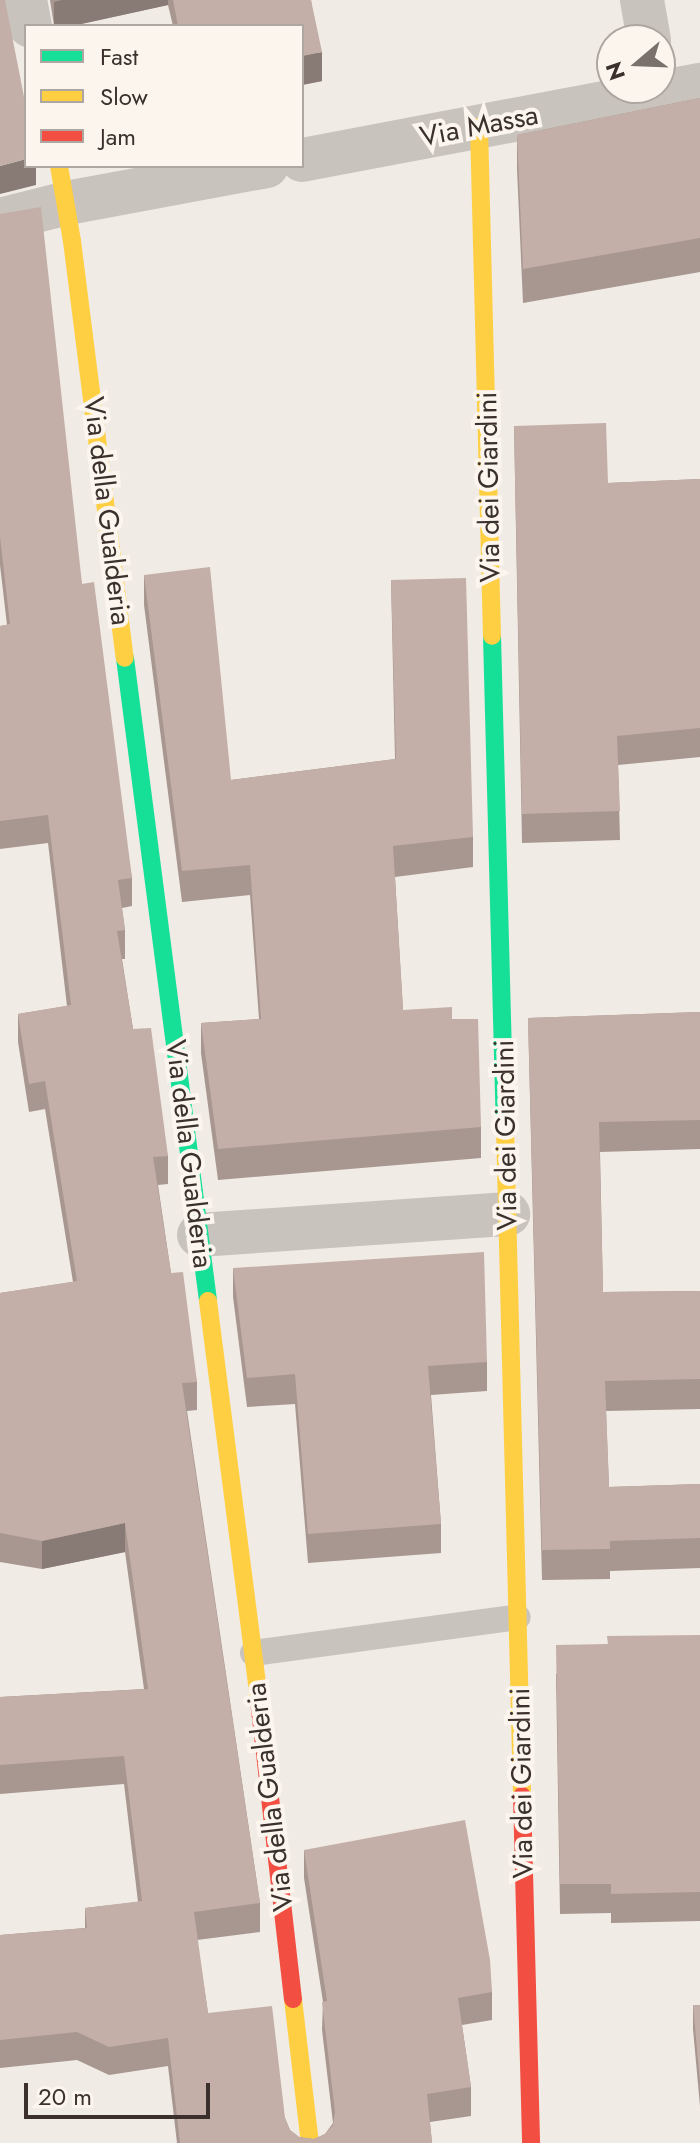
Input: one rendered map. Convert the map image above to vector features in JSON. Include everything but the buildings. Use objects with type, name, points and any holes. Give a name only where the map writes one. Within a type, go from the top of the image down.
[{"type":"street","points":[[25,0],[30,24]]},
{"type":"street","points":[[642,0],[646,24]]},
{"type":"street","name":"Via Massa","points":[[676,88],[700,85]]},
{"type":"street","name":"Via Massa","points":[[304,160],[596,103]]},
{"type":"street","name":"Via dei Giardini","points":[[479,127],[531,2143]]},
{"type":"street","points":[[0,220],[63,185],[246,168]]},
{"type":"street","name":"Via della Gualderia","points":[[63,185],[253,1653],[310,2143]]},
{"type":"street","points":[[199,1235],[508,1214]]},
{"type":"lane","points":[[253,1653],[518,1617]]},
{"type":"traffic: fast","points":[[492,636],[505,1127]]},
{"type":"traffic: fast","points":[[125,658],[208,1301]]},
{"type":"traffic: slow","points":[[479,127],[492,636]]},
{"type":"traffic: slow","points":[[59,168],[72,241],[125,658]]},
{"type":"traffic: slow","points":[[505,1127],[522,1796]]},
{"type":"traffic: slow","points":[[208,1301],[259,1701]]},
{"type":"traffic: slow","points":[[293,1999],[310,2143]]},
{"type":"traffic: jam","points":[[259,1701],[293,1999]]},
{"type":"traffic: jam","points":[[522,1796],[531,2143]]}]
